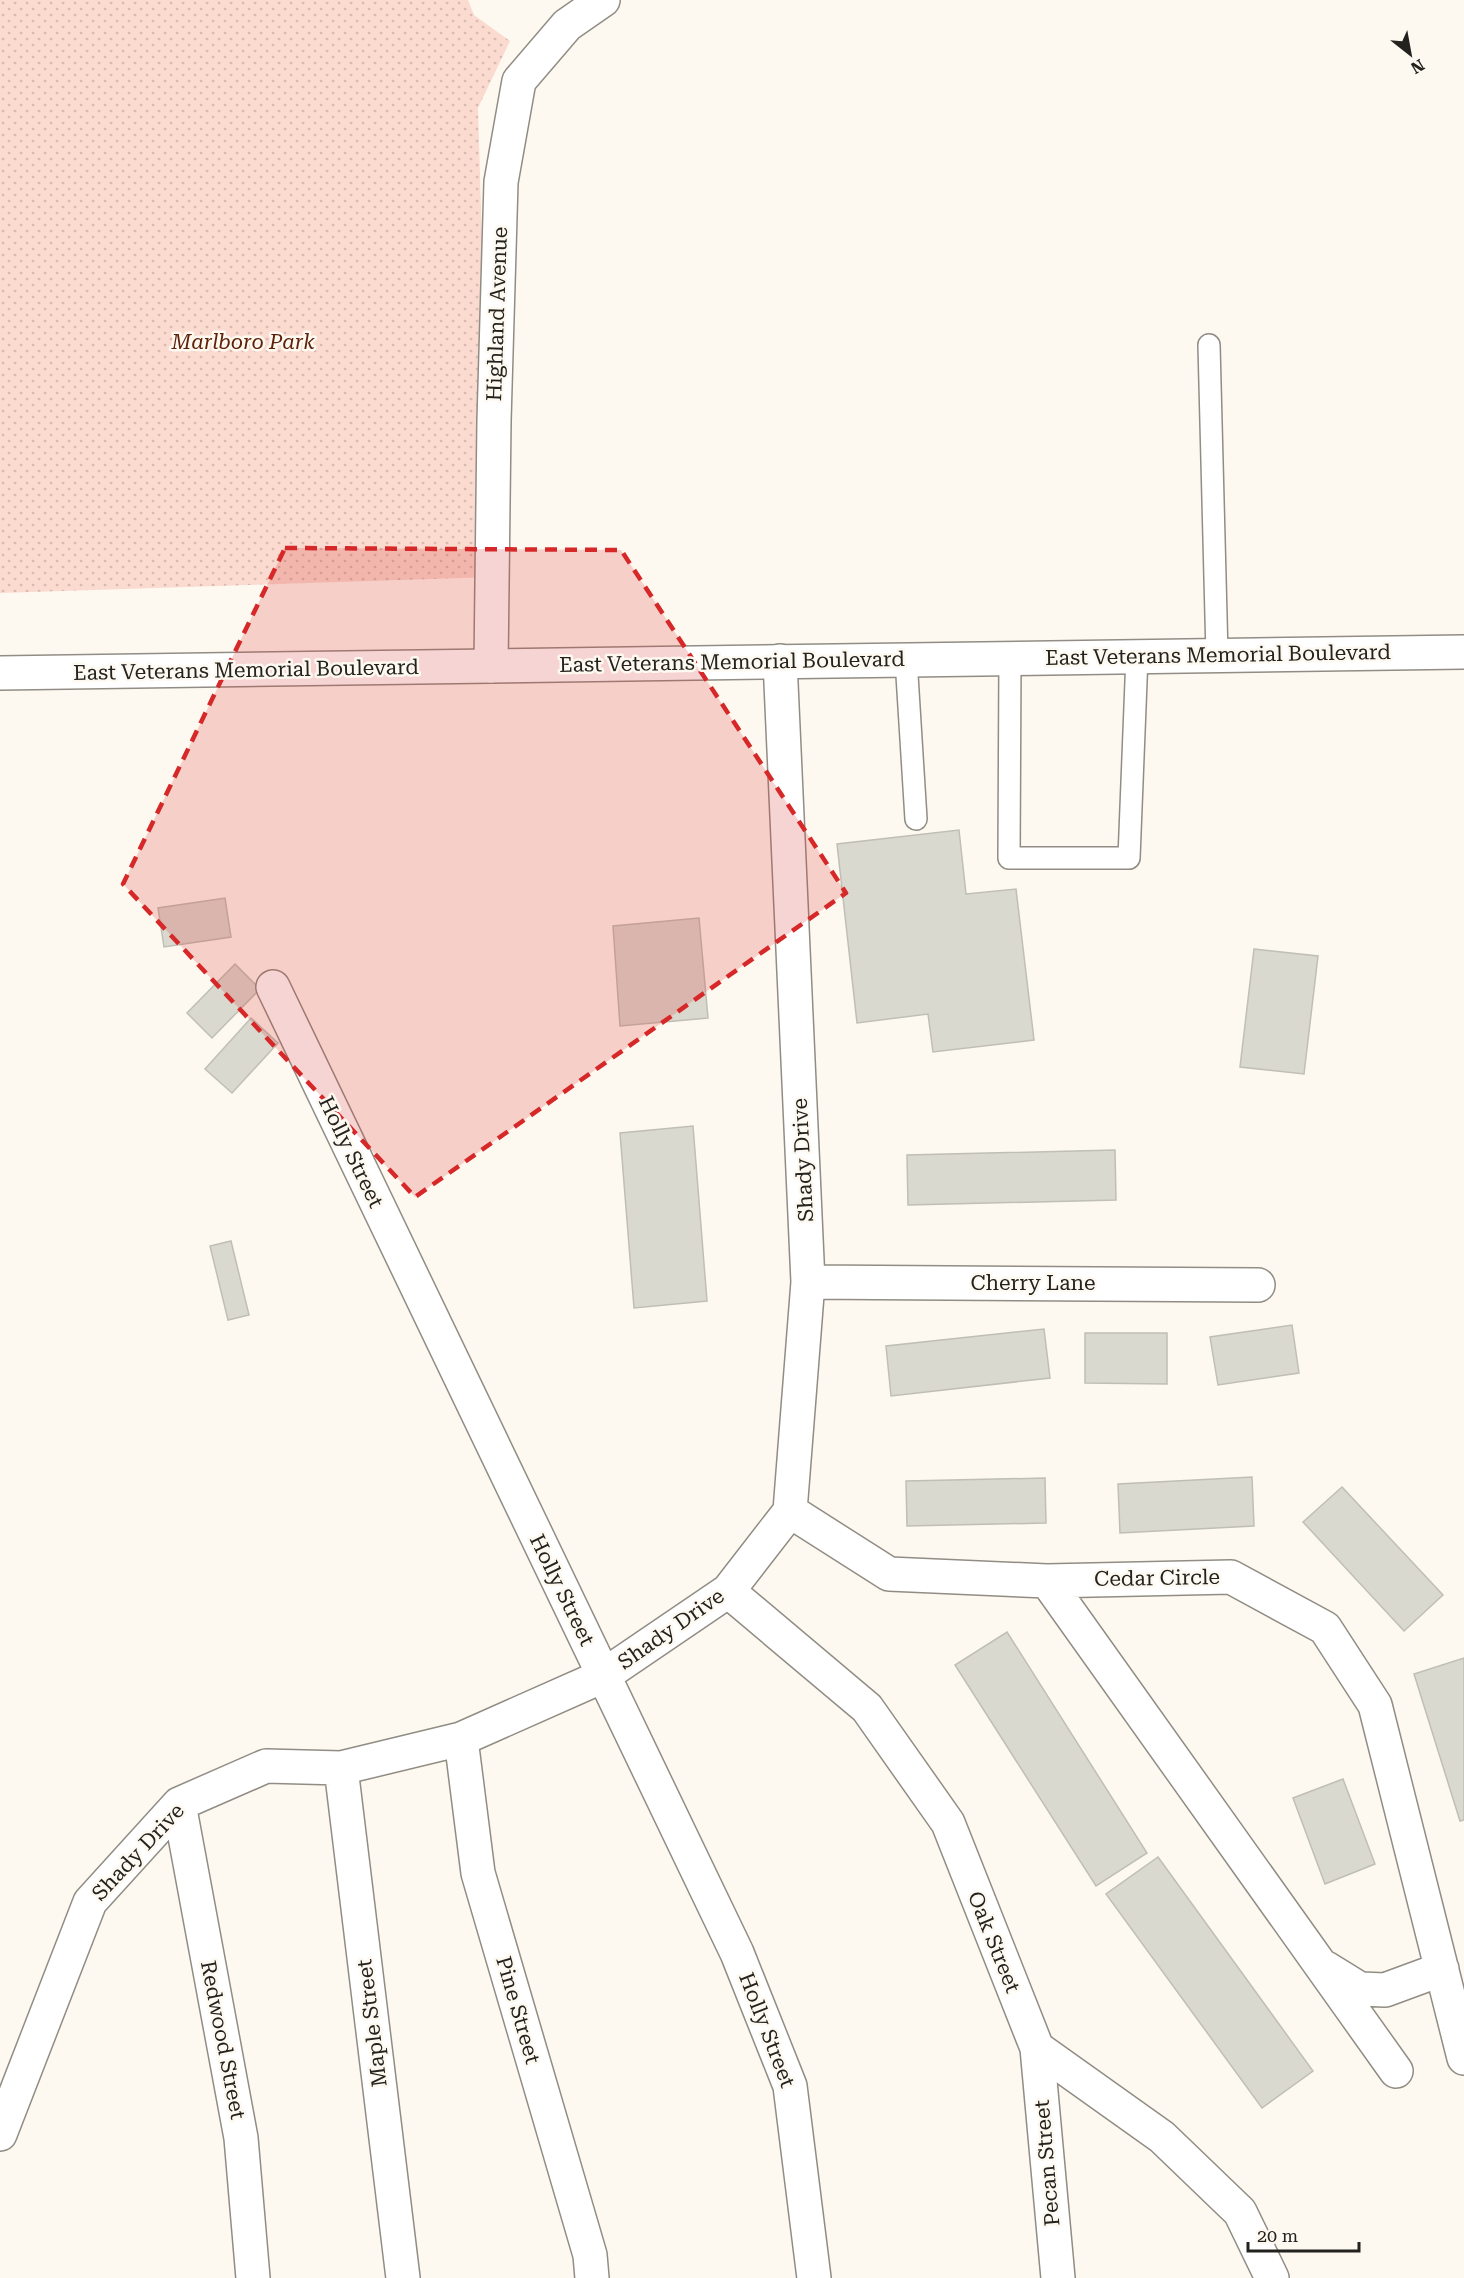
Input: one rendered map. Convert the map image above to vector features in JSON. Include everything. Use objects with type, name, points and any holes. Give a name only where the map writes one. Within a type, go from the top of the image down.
[{"type":"street","name":"Highland Avenue","points":[[491,666],[494,421],[501,182],[519,81],[567,26],[603,0]]},
{"type":"street","name":"East Veterans Memorial Boulevard","points":[[0,673],[1464,652]]},
{"type":"street","name":"Shady Drive","points":[[0,2134],[90,1902],[179,1804],[266,1766],[341,1768],[461,1739],[603,1676],[728,1591],[790,1511],[808,1282],[780,661]]},
{"type":"street","name":"Holly Street","points":[[273,987],[737,1953],[790,2086],[814,2278]]},
{"type":"street","name":"Cherry Lane","points":[[808,1282],[1258,1285]]},
{"type":"street","name":"Cedar Circle","points":[[790,1511],[889,1574],[1047,1581],[1231,1577],[1325,1628],[1375,1705],[1464,2058]]},
{"type":"street","points":[[1047,1581],[1396,2071]]},
{"type":"street","name":"Oak Street","points":[[728,1591],[867,1708],[948,1823],[1036,2048]]},
{"type":"street","name":"Pine Street","points":[[461,1739],[478,1874],[590,2255],[592,2278]]},
{"type":"street","name":"Maple Street","points":[[341,1768],[403,2278]]},
{"type":"street","name":"Redwood Street","points":[[179,1804],[242,2138],[253,2278]]},
{"type":"street","points":[[1320,1964],[1360,1989],[1385,1990],[1442,1969]]},
{"type":"street","points":[[1036,2048],[1162,2137],[1240,2212],[1272,2278]]},
{"type":"street","name":"Pecan Street","points":[[1036,2048],[1058,2278]]},
{"type":"lane","points":[[1209,345],[1217,655]]},
{"type":"lane","points":[[1010,658],[1009,858],[1129,858],[1137,656]]},
{"type":"lane","points":[[906,660],[916,819]]},
{"type":"highlighted area","points":[[285,548],[621,550],[846,893],[415,1197],[123,884]]},
{"type":"green space","name":"Marlboro Park","points":[[0,0],[468,0],[474,15],[510,41],[478,108],[492,577],[0,593]]},
{"type":"building","points":[[959,830],[966,894],[1016,889],[1034,1040],[933,1052],[928,1014],[857,1023],[837,844]]},
{"type":"building","points":[[225,898],[231,937],[164,947],[158,908]]},
{"type":"building","points":[[699,918],[708,1018],[620,1026],[613,926]]},
{"type":"building","points":[[1254,949],[1318,956],[1304,1074],[1240,1067]]},
{"type":"building","points":[[235,964],[260,989],[212,1038],[187,1013]]},
{"type":"building","points":[[251,1018],[278,1043],[232,1093],[205,1069]]},
{"type":"building","points":[[693,1126],[707,1301],[634,1308],[620,1133]]},
{"type":"building","points":[[1115,1150],[1116,1200],[908,1205],[907,1155]]},
{"type":"building","points":[[231,1241],[249,1315],[228,1320],[210,1246]]},
{"type":"building","points":[[1292,1325],[1299,1373],[1218,1385],[1210,1337]]},
{"type":"building","points":[[1044,1329],[1050,1378],[891,1396],[886,1346]]},
{"type":"building","points":[[1085,1333],[1167,1333],[1167,1384],[1085,1383]]},
{"type":"building","points":[[1252,1477],[1254,1526],[1120,1533],[1118,1484]]},
{"type":"building","points":[[1045,1478],[1046,1523],[907,1526],[906,1481]]},
{"type":"building","points":[[1342,1487],[1443,1595],[1404,1631],[1303,1522]]},
{"type":"building","points":[[1007,1632],[1147,1853],[1096,1886],[955,1665]]},
{"type":"building","points":[[1464,1658],[1464,1820],[1460,1821],[1414,1674]]},
{"type":"building","points":[[1343,1779],[1375,1864],[1325,1884],[1293,1798]]},
{"type":"building","points":[[1158,1857],[1313,2071],[1262,2108],[1106,1894]]}]
